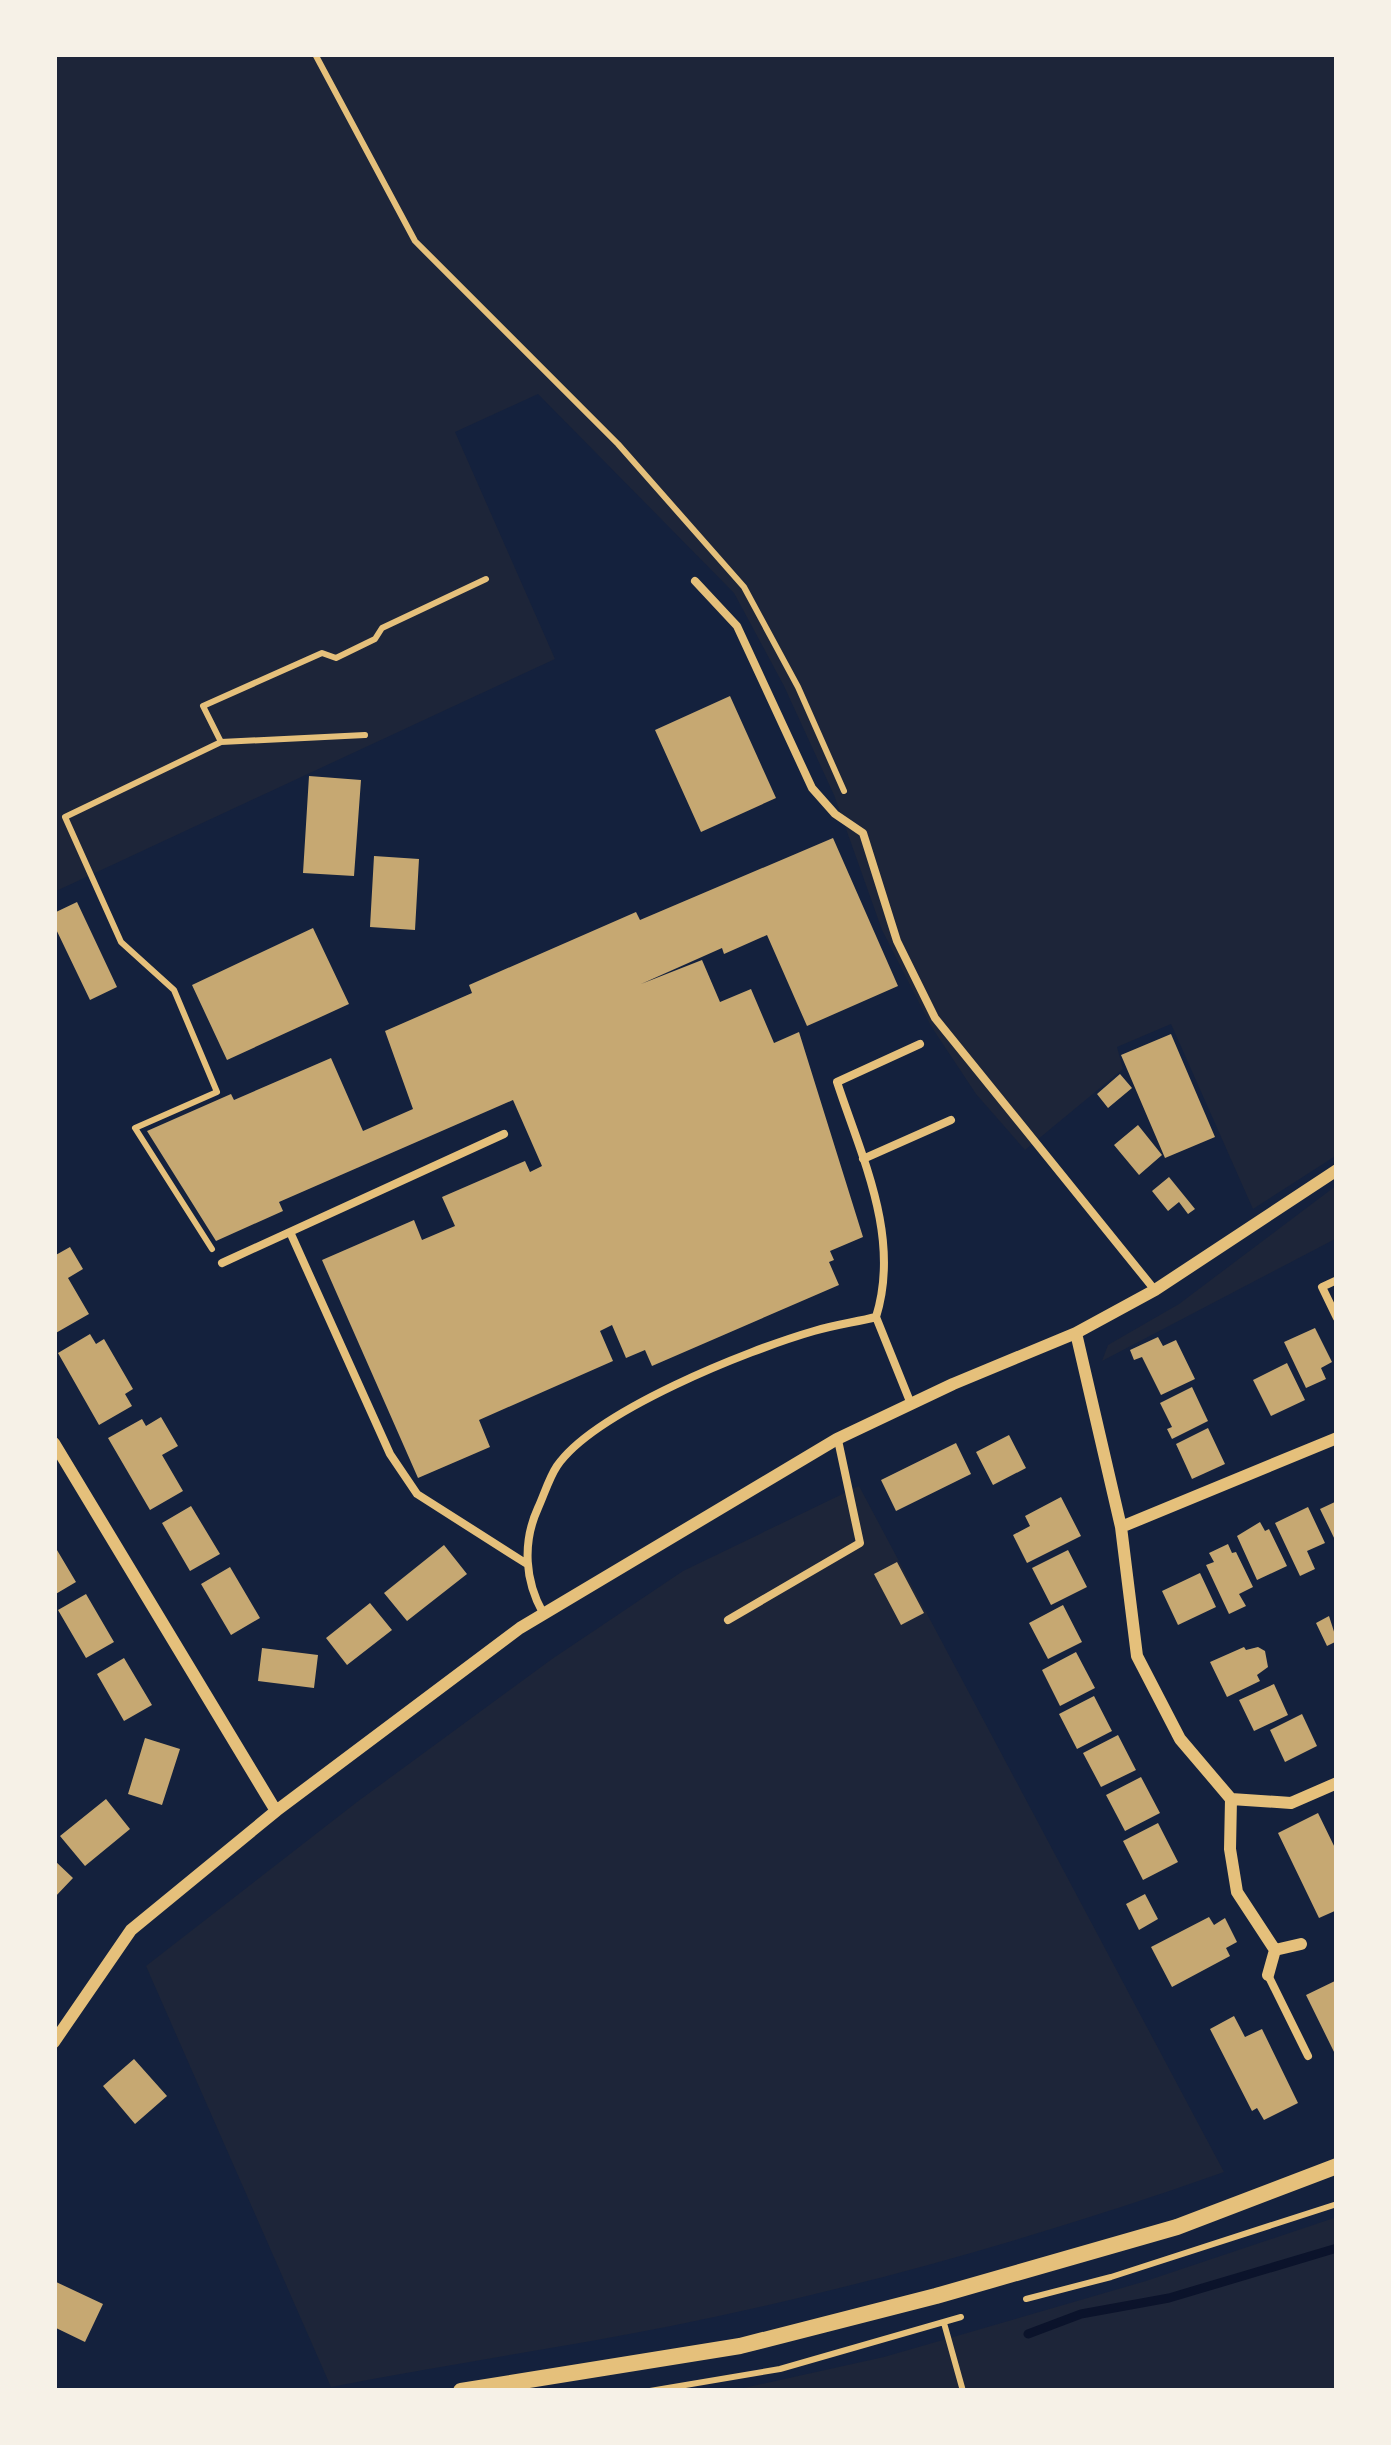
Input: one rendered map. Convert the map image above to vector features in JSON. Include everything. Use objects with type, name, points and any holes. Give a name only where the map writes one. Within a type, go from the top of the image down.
[{"type":"street","points":[[54,2042],[131,1930],[276,1811],[543,1613],[837,1439],[1076,1334],[1155,1290],[1337,1170]]},
{"type":"street","points":[[1076,1334],[1121,1527],[1137,1656],[1180,1739],[1231,1799],[1230,1849],[1237,1892],[1275,1951],[1268,1975]]},
{"type":"street","points":[[1121,1527],[1337,1438]]},
{"type":"street","points":[[54,1443],[276,1811]]},
{"type":"street","points":[[1231,1799],[1291,1803],[1337,1783]]},
{"type":"street","points":[[1275,1951],[1301,1944]]},
{"type":"street","points":[[461,2391],[740,2346],[936,2296],[1177,2228],[1337,2166]]},
{"type":"lane","points":[[695,581],[737,626],[812,788],[835,814],[863,833],[897,941],[935,1018],[1155,1290]]},
{"type":"lane","points":[[911,1404],[877,1317],[886,1288],[879,1209],[838,1082],[920,1044]]},
{"type":"lane","points":[[863,1159],[951,1120]]},
{"type":"lane","points":[[221,1263],[504,1134]]},
{"type":"lane","points":[[290,1232],[389,1454],[417,1495],[527,1564]]},
{"type":"lane","points":[[1337,1280],[1322,1287],[1337,1318]]},
{"type":"lane","points":[[543,1613],[531,1591],[527,1564],[532,1522],[558,1465],[604,1422],[739,1358],[816,1330],[877,1317]]},
{"type":"lane","points":[[728,1620],[860,1543],[837,1439]]},
{"type":"lane","points":[[1268,1975],[1308,2056]]},
{"type":"path","points":[[315,54],[415,241],[618,445],[744,587],[798,687],[844,791]]},
{"type":"path","points":[[221,742],[203,706],[322,653],[336,658],[375,639],[382,628],[486,579]]},
{"type":"path","points":[[221,1263],[134,1128],[217,1092],[174,990],[121,942],[65,817],[221,742],[365,735]]},
{"type":"path","points":[[936,2296],[963,2391]]},
{"type":"shaded area","points":[[54,54],[1337,54],[1337,1155],[1253,1209],[1171,1024],[1117,1047],[1123,1069],[1025,1150],[976,1094],[931,1026],[882,930],[834,795],[734,593],[538,394],[455,432],[555,659],[54,892]]},
{"type":"shaded area","points":[[1337,1185],[1337,1238],[1102,1361],[1108,1345],[1179,1304]]},
{"type":"shaded area","points":[[859,1486],[1224,2172],[1019,2239],[811,2295],[671,2326],[331,2387],[146,1966],[552,1659],[683,1571]]},
{"type":"shaded area","points":[[1337,2217],[1337,2391],[730,2391],[884,2357],[1146,2281]]},
{"type":"building","points":[[730,696],[776,798],[701,832],[655,730]]},
{"type":"building","points":[[309,776],[361,780],[354,876],[303,873]]},
{"type":"building","points":[[833,838],[898,986],[807,1026],[767,935],[724,954],[722,948],[641,984],[702,960],[720,1002],[751,989],[774,1043],[799,1032],[863,1237],[830,1251],[834,1260],[829,1262],[839,1285],[652,1366],[645,1350],[626,1358],[612,1325],[600,1331],[613,1361],[479,1420],[490,1447],[418,1478],[322,1260],[414,1220],[422,1240],[455,1226],[442,1197],[525,1161],[530,1172],[542,1166],[513,1100],[279,1202],[283,1211],[216,1241],[147,1131],[331,1058],[363,1131],[413,1109],[385,1031],[472,993],[469,985],[636,912],[640,920]]},
{"type":"building","points":[[374,856],[419,859],[415,930],[370,927]]},
{"type":"building","points":[[77,902],[117,987],[90,1000],[54,925],[54,913]]},
{"type":"building","points":[[313,928],[349,1004],[227,1060],[192,985]]},
{"type":"building","points":[[1171,1034],[1215,1137],[1165,1158],[1121,1055]]},
{"type":"building","points":[[1120,1074],[1132,1088],[1108,1108],[1097,1094]]},
{"type":"building","points":[[1138,1125],[1162,1155],[1139,1175],[1114,1145]]},
{"type":"building","points":[[1169,1177],[1195,1209],[1188,1214],[1179,1202],[1168,1211],[1152,1191]]},
{"type":"building","points":[[70,1247],[83,1269],[68,1278],[89,1314],[54,1334],[54,1256]]},
{"type":"building","points":[[1315,1328],[1332,1362],[1321,1368],[1326,1379],[1306,1388],[1284,1342]]},
{"type":"building","points":[[90,1334],[96,1344],[104,1339],[133,1389],[125,1394],[132,1406],[99,1425],[58,1353]]},
{"type":"building","points":[[1158,1337],[1163,1346],[1176,1340],[1195,1379],[1161,1395],[1142,1357],[1134,1360],[1130,1350]]},
{"type":"building","points":[[1287,1363],[1305,1400],[1271,1416],[1253,1380]]},
{"type":"building","points":[[1192,1387],[1208,1421],[1172,1439],[1167,1429],[1172,1427],[1160,1403]]},
{"type":"building","points":[[161,1417],[178,1446],[162,1455],[183,1491],[150,1510],[108,1438],[142,1419],[146,1426]]},
{"type":"building","points":[[1208,1428],[1225,1464],[1192,1479],[1176,1444]]},
{"type":"building","points":[[1009,1435],[1026,1468],[993,1485],[976,1452]]},
{"type":"building","points":[[956,1443],[971,1474],[896,1511],[881,1480]]},
{"type":"building","points":[[1061,1497],[1081,1536],[1027,1563],[1013,1535],[1030,1526],[1025,1516]]},
{"type":"building","points":[[1337,1501],[1337,1544],[1320,1509]]},
{"type":"building","points":[[191,1506],[220,1554],[190,1571],[162,1523]]},
{"type":"building","points":[[1308,1507],[1325,1543],[1307,1551],[1315,1569],[1300,1576],[1275,1523]]},
{"type":"building","points":[[1260,1522],[1265,1531],[1269,1529],[1287,1566],[1257,1580],[1237,1536]]},
{"type":"building","points":[[1228,1544],[1253,1587],[1239,1594],[1246,1606],[1229,1614],[1206,1565],[1214,1562],[1209,1553]]},
{"type":"building","points":[[54,1545],[76,1582],[54,1595]]},
{"type":"building","points":[[444,1545],[467,1574],[407,1621],[384,1593]]},
{"type":"building","points":[[1068,1550],[1087,1587],[1051,1605],[1032,1568]]},
{"type":"building","points":[[897,1562],[924,1613],[901,1625],[874,1574]]},
{"type":"building","points":[[230,1567],[260,1618],[231,1635],[201,1584]]},
{"type":"building","points":[[1200,1573],[1216,1607],[1178,1625],[1162,1591]]},
{"type":"building","points":[[86,1594],[114,1642],[86,1658],[58,1610]]},
{"type":"building","points":[[370,1603],[392,1630],[347,1665],[326,1638]]},
{"type":"building","points":[[1063,1605],[1082,1642],[1048,1659],[1029,1623]]},
{"type":"building","points":[[1329,1616],[1337,1641],[1327,1646],[1316,1623]]},
{"type":"building","points":[[1244,1647],[1265,1651],[1268,1667],[1257,1675],[1260,1681],[1227,1697],[1210,1662]]},
{"type":"building","points":[[262,1648],[318,1655],[314,1688],[258,1681]]},
{"type":"building","points":[[1076,1652],[1095,1688],[1060,1706],[1042,1670]]},
{"type":"building","points":[[124,1658],[152,1705],[124,1721],[97,1674]]},
{"type":"building","points":[[1274,1684],[1288,1715],[1254,1731],[1239,1700]]},
{"type":"building","points":[[1094,1696],[1112,1731],[1077,1749],[1059,1714]]},
{"type":"building","points":[[1302,1714],[1317,1746],[1285,1762],[1270,1730]]},
{"type":"building","points":[[1118,1735],[1136,1770],[1101,1787],[1083,1753]]},
{"type":"building","points":[[145,1738],[180,1749],[162,1805],[128,1794]]},
{"type":"building","points":[[1141,1777],[1160,1813],[1125,1831],[1106,1795]]},
{"type":"building","points":[[106,1799],[130,1829],[85,1866],[60,1836]]},
{"type":"building","points":[[1318,1813],[1337,1852],[1337,1910],[1319,1918],[1278,1833]]},
{"type":"building","points":[[1158,1823],[1178,1862],[1143,1880],[1123,1841]]},
{"type":"building","points":[[54,1860],[73,1878],[54,1898]]},
{"type":"building","points":[[1145,1894],[1158,1919],[1139,1930],[1126,1904]]},
{"type":"building","points":[[1209,1917],[1214,1925],[1225,1918],[1237,1942],[1226,1948],[1230,1956],[1172,1987],[1151,1947]]},
{"type":"building","points":[[1337,1980],[1337,2058],[1306,1995]]},
{"type":"building","points":[[1234,2016],[1245,2037],[1262,2029],[1298,2103],[1264,2120],[1257,2108],[1252,2111],[1210,2029]]},
{"type":"building","points":[[134,2059],[167,2096],[135,2124],[103,2086]]},
{"type":"building","points":[[54,2281],[103,2304],[85,2342],[54,2327]]},
{"type":"waterway","points":[[1028,2334],[1081,2314],[1169,2298],[1337,2248]]}]
